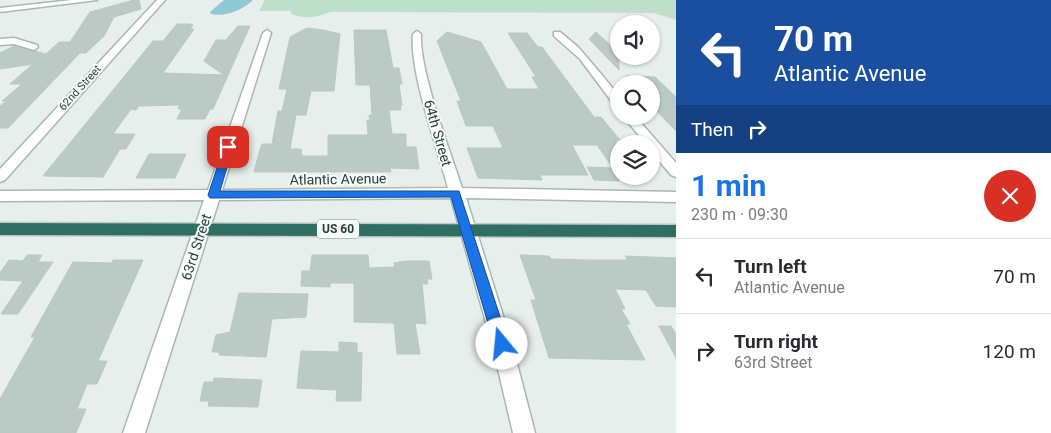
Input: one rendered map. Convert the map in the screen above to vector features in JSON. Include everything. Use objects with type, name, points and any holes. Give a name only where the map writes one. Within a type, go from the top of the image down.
[{"type":"highway","name":"US 60","points":[[0,229],[467,229],[676,232]]},
{"type":"street","points":[[0,10],[93,0]]},
{"type":"street","name":"62nd Street","points":[[0,177],[161,0]]},
{"type":"street","name":"63rd Street","points":[[134,433],[267,33]]},
{"type":"street","name":"64th Street","points":[[417,34],[416,45],[427,93],[502,344],[524,433]]},
{"type":"street","points":[[557,34],[583,58],[610,92]]},
{"type":"street","points":[[0,42],[14,41],[34,46]]},
{"type":"street","points":[[637,125],[676,172]]},
{"type":"street","name":"Atlantic Avenue","points":[[0,196],[456,194],[676,197]]},
{"type":"green space","points":[[265,0],[676,0],[676,20],[654,13],[331,12],[307,17],[296,16],[291,14],[291,11],[259,11]]},
{"type":"water","points":[[224,0],[253,0],[234,12],[217,15],[211,14],[210,12]]},
{"type":"building","points":[[139,0],[141,9],[114,17],[104,36],[86,53],[80,53],[8,128],[0,128],[0,106],[6,101],[2,101],[22,84],[10,84],[33,64],[0,69],[0,53],[14,46],[46,54],[59,42],[70,42],[90,12]]},
{"type":"building","points":[[177,24],[190,24],[193,25],[190,29],[194,29],[163,73],[224,75],[204,61],[216,40],[226,40],[238,26],[250,26],[213,109],[210,109],[205,119],[177,119],[182,109],[178,109],[180,105],[139,106],[136,110],[131,109],[113,134],[135,134],[126,149],[120,149],[103,177],[43,176],[153,41],[163,41]]},
{"type":"building","points":[[307,28],[340,34],[334,91],[311,91],[306,115],[296,115],[290,149],[301,149],[302,156],[328,156],[328,135],[368,135],[367,120],[370,120],[369,115],[372,115],[370,85],[356,85],[354,30],[386,30],[393,68],[399,68],[402,84],[399,84],[401,110],[389,110],[392,134],[406,134],[406,147],[416,147],[419,169],[390,168],[391,172],[254,172],[262,144],[272,144],[278,111],[282,111],[287,89],[279,89],[290,37]]},
{"type":"building","points":[[447,32],[481,42],[507,89],[539,89],[532,77],[536,77],[508,33],[527,33],[538,47],[542,47],[594,117],[601,117],[616,135],[610,135],[610,164],[597,145],[572,145],[588,175],[540,175],[542,180],[478,178],[467,148],[503,148],[493,126],[466,126],[457,101],[461,101],[437,41]]},
{"type":"building","points":[[596,32],[610,45],[610,61],[589,39]]},
{"type":"building","points":[[660,82],[676,97],[676,131],[660,114]]},
{"type":"building","points":[[149,154],[186,154],[175,178],[136,178]]},
{"type":"building","points":[[587,167],[610,168],[610,181],[594,180]]},
{"type":"building","points":[[27,255],[42,255],[38,262],[53,262],[18,314],[1,314],[23,281],[0,280],[0,273],[9,260],[23,261]]},
{"type":"building","points":[[312,255],[368,255],[369,268],[395,267],[394,263],[405,261],[429,261],[432,279],[427,279],[428,284],[422,284],[426,324],[415,323],[420,354],[397,354],[394,323],[354,322],[354,283],[330,283],[330,287],[301,286],[302,271],[310,271]]},
{"type":"building","points":[[520,255],[549,256],[551,259],[589,260],[628,260],[625,256],[676,258],[676,307],[656,306],[646,290],[615,289],[625,309],[621,309],[630,324],[626,324],[645,360],[549,358],[531,300],[536,300]]},
{"type":"building","points":[[113,260],[143,260],[98,361],[107,361],[97,384],[87,384],[77,409],[86,409],[76,433],[0,433],[0,399],[35,337],[31,337],[73,262],[112,263]]},
{"type":"building","points":[[239,293],[308,294],[306,317],[272,319],[266,357],[219,355],[219,352],[212,352],[216,335],[230,332]]},
{"type":"building","points":[[659,326],[671,326],[676,334],[676,358]]},
{"type":"building","points":[[339,342],[357,343],[357,352],[362,353],[361,401],[336,401],[337,390],[297,388],[301,351],[339,352]]},
{"type":"building","points":[[214,378],[262,380],[258,407],[208,406],[209,401],[200,401],[204,382],[213,382]]},
{"type":"route","points":[[228,147],[214,195],[456,194],[502,344]]}]
